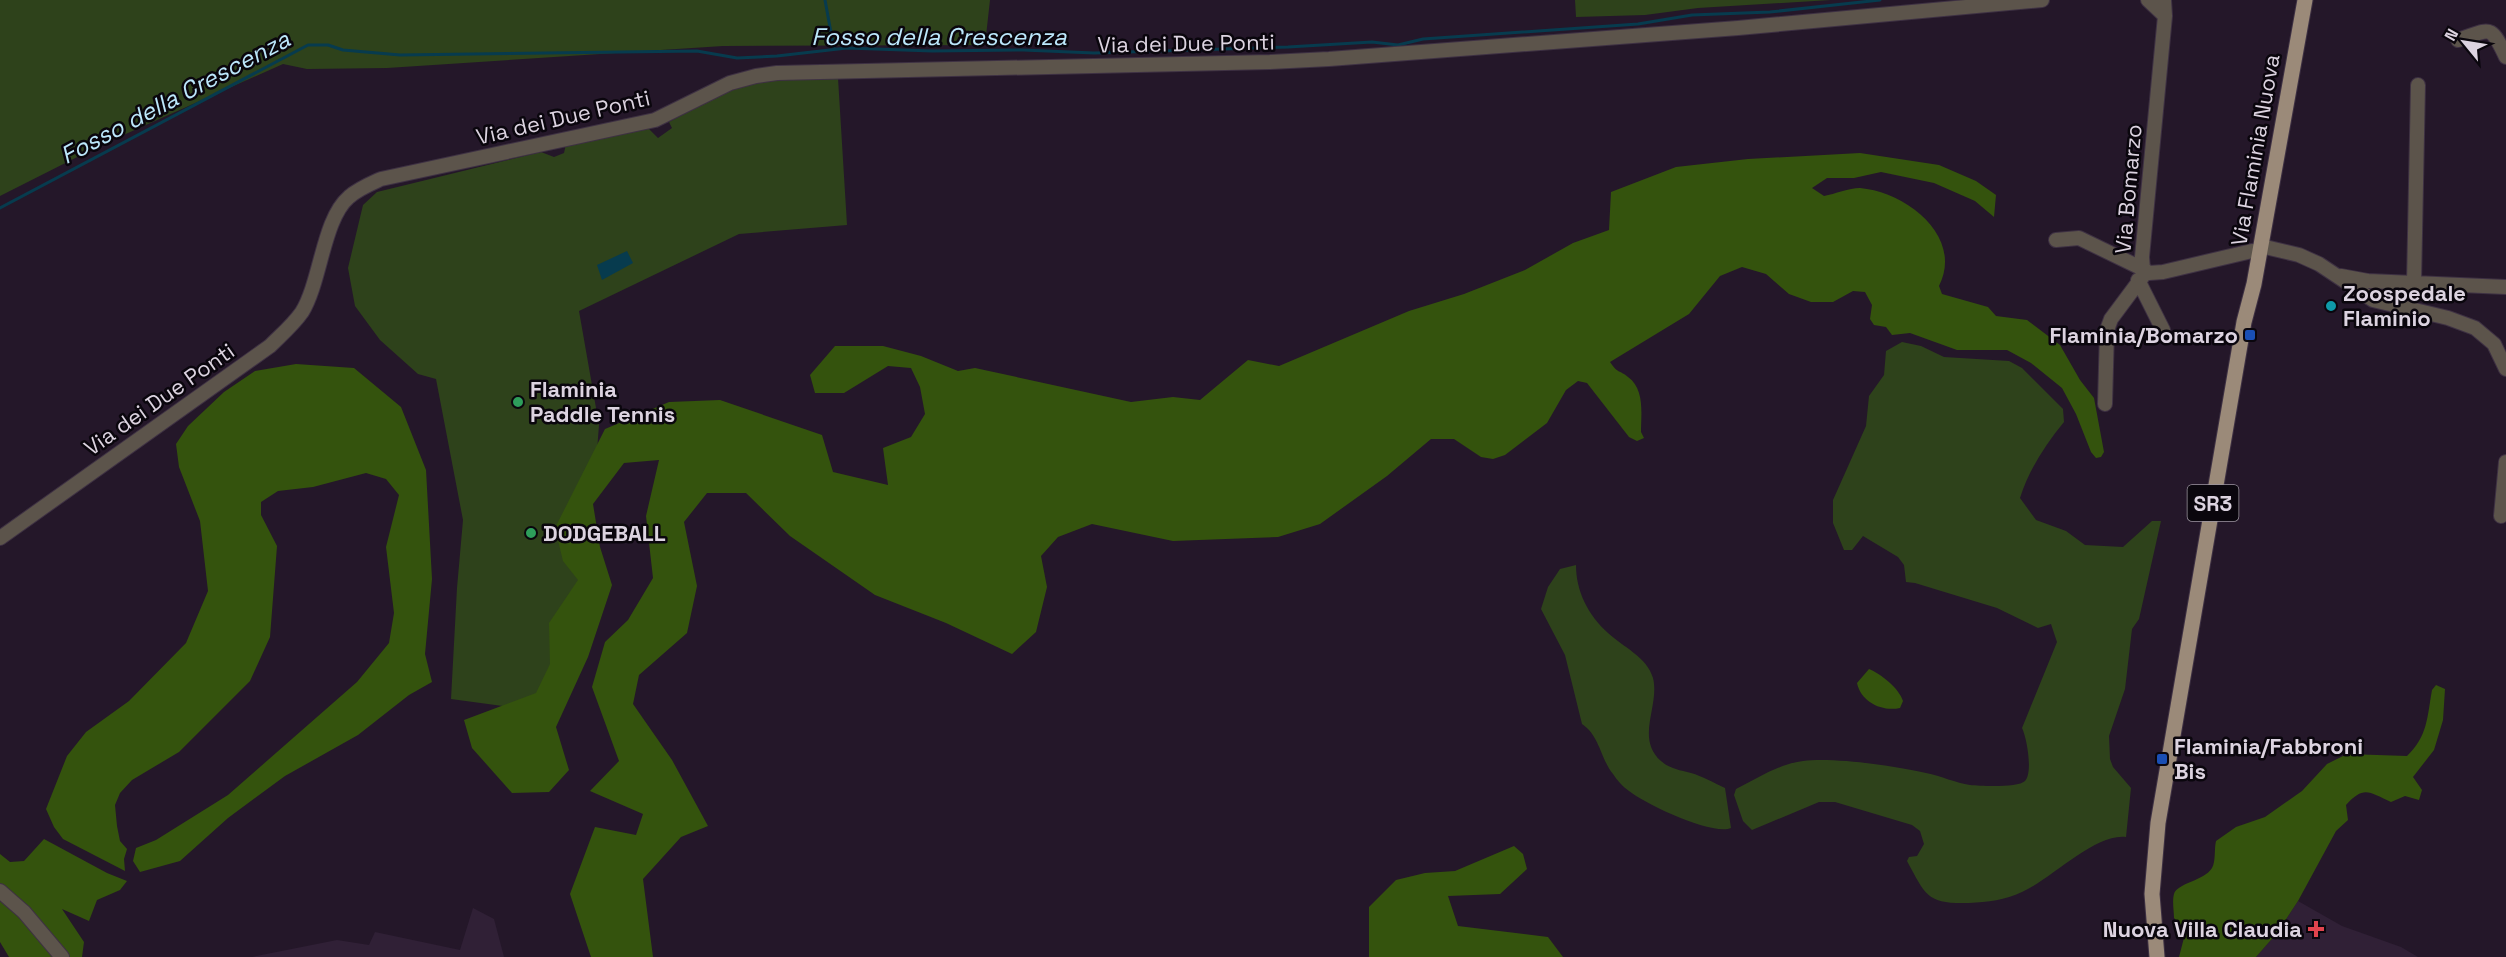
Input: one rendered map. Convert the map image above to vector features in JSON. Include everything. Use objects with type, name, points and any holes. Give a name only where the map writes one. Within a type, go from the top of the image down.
[{"type":"main road","name":"Via Flaminia Nuova","points":[[2157,957],[2152,894],[2155,845],[2247,306],[2246,291],[2257,249],[2300,2]]},
{"type":"street","name":"Via dei Due Ponti","points":[[0,538],[270,346],[292,325],[309,299],[337,213],[348,198],[362,188],[381,179],[655,120],[742,79],[777,73],[1329,59],[1738,28],[2042,0]]},
{"type":"street","points":[[2148,0],[2165,16]]},
{"type":"street","name":"Via Bomarzo","points":[[2164,0],[2165,16],[2142,274],[2163,272],[2257,249],[2299,255],[2338,275],[2358,292],[2373,300],[2448,318],[2475,328],[2494,344],[2506,369]]},
{"type":"street","points":[[2458,40],[2489,30],[2496,35],[2506,57]]},
{"type":"street","points":[[2414,283],[2418,85]]},
{"type":"street","points":[[2056,240],[2079,238],[2142,274],[2163,330]]},
{"type":"street","points":[[2105,404],[2107,330],[2111,319],[2142,274]]},
{"type":"street","name":"Via Bomarzo","points":[[2338,275],[2368,281],[2506,287]]},
{"type":"street","points":[[2501,516],[2506,462]]},
{"type":"street","points":[[0,891],[24,912],[62,957]]},
{"type":"shaded area","name":"Nuova Villa Claudia","points":[[2298,901],[2342,926],[2401,947],[2418,957],[2256,957],[2277,933]]},
{"type":"shaded area","points":[[473,908],[494,919],[504,957],[252,957],[337,940],[369,945],[375,932],[460,950]]},
{"type":"green space","points":[[0,0],[990,0],[985,45],[723,46],[387,68],[307,69],[283,64],[101,145],[0,196]]},
{"type":"green space","points":[[1575,0],[1831,0],[1698,8],[1645,15],[1576,17]]},
{"type":"green space","name":"Flaminia Paddle Tennis","points":[[838,78],[847,225],[739,234],[579,311],[599,425],[584,620],[555,713],[451,699],[463,520],[436,379],[418,374],[380,340],[355,306],[348,268],[363,205],[377,192],[541,152],[554,157],[564,153],[566,144],[645,125],[658,138],[672,128],[669,122],[735,87],[757,81]]},
{"type":"green space","points":[[1860,153],[1939,165],[1976,181],[1996,195],[1994,217],[1975,201],[1934,183],[1881,172],[1854,178],[1827,178],[1812,188],[1824,196],[1856,188],[1878,191],[1912,208],[1926,220],[1937,234],[1944,250],[1945,268],[1939,286],[1942,294],[1988,307],[1996,316],[2027,320],[2060,345],[2080,380],[2094,398],[2104,452],[2101,457],[2096,458],[2091,452],[2076,414],[2062,388],[2031,363],[2007,350],[1957,350],[1910,333],[1892,335],[1886,327],[1874,325],[1870,319],[1872,305],[1865,292],[1853,291],[1833,302],[1811,302],[1789,294],[1766,274],[1742,267],[1720,276],[1689,314],[1610,362],[1637,388],[1641,402],[1641,432],[1644,438],[1637,441],[1629,437],[1587,383],[1578,381],[1566,390],[1547,423],[1505,455],[1493,459],[1481,457],[1454,439],[1431,439],[1387,476],[1320,524],[1278,537],[1173,541],[1092,524],[1058,537],[1041,556],[1047,587],[1036,632],[1012,654],[946,623],[875,595],[790,536],[746,493],[707,493],[684,522],[697,586],[687,633],[639,675],[633,704],[672,760],[708,826],[681,837],[643,879],[653,957],[591,957],[570,894],[595,827],[636,835],[643,814],[590,791],[619,761],[592,687],[605,642],[628,620],[653,578],[646,516],[659,460],[624,463],[593,504],[600,547],[612,585],[588,657],[556,727],[569,770],[549,792],[512,793],[472,748],[464,720],[536,693],[550,664],[549,623],[578,580],[563,561],[555,528],[605,429],[669,402],[720,400],[822,435],[833,472],[888,485],[883,448],[911,437],[925,414],[920,387],[911,368],[888,366],[844,393],[815,393],[810,375],[835,346],[883,346],[921,356],[958,371],[975,368],[1131,402],[1173,397],[1200,400],[1248,360],[1279,366],[1409,311],[1464,294],[1525,270],[1573,243],[1609,230],[1611,192],[1676,167],[1748,159]]},
{"type":"green space","points":[[1902,342],[1921,346],[1944,357],[2009,361],[2022,368],[2063,409],[2064,422],[2038,458],[2020,498],[2036,520],[2066,531],[2085,545],[2123,547],[2152,521],[2161,521],[2139,619],[2132,629],[2125,689],[2109,736],[2110,759],[2113,767],[2131,788],[2126,837],[2101,842],[2016,895],[1996,900],[1955,903],[1944,902],[1929,896],[1907,861],[1909,857],[1917,856],[1924,844],[1920,831],[1912,825],[1835,802],[1819,802],[1752,830],[1743,821],[1734,795],[1736,789],[1777,768],[1816,760],[1847,761],[1898,768],[1932,774],[1970,785],[2015,785],[2025,781],[2027,777],[2028,755],[2022,728],[2057,642],[2051,624],[2038,628],[1997,608],[1906,582],[1904,565],[1898,557],[1863,536],[1852,550],[1844,550],[1833,523],[1833,500],[1866,426],[1869,396],[1884,375],[1886,351]]},
{"type":"green space","points":[[296,364],[354,368],[401,407],[426,470],[432,579],[425,654],[432,682],[409,695],[358,735],[285,776],[228,818],[180,861],[140,872],[133,861],[136,848],[156,840],[228,795],[357,682],[389,643],[394,613],[386,547],[399,495],[386,479],[366,473],[313,487],[278,491],[261,502],[261,515],[277,546],[270,637],[250,681],[179,752],[132,780],[120,793],[115,805],[120,841],[127,849],[124,859],[125,871],[63,839],[54,827],[46,809],[67,756],[86,732],[129,701],[186,643],[208,591],[200,521],[179,467],[176,444],[188,426],[224,392],[255,371]]},
{"type":"green space","points":[[1576,565],[1578,584],[1589,610],[1608,633],[1646,664],[1653,678],[1654,700],[1649,732],[1653,752],[1668,766],[1699,776],[1725,788],[1731,828],[1722,829],[1695,823],[1637,797],[1615,776],[1593,735],[1582,724],[1565,655],[1541,609],[1548,587],[1560,569]]},
{"type":"green space","points":[[1869,669],[1879,674],[1898,691],[1903,701],[1900,708],[1886,708],[1873,704],[1859,690],[1857,683]]},
{"type":"green space","points":[[2436,685],[2445,689],[2443,720],[2434,750],[2413,777],[2422,790],[2419,800],[2405,796],[2391,802],[2367,792],[2352,799],[2346,805],[2348,820],[2336,831],[2298,901],[2277,933],[2256,957],[2179,957],[2186,930],[2174,918],[2174,894],[2180,887],[2203,876],[2212,868],[2216,841],[2236,827],[2265,817],[2302,791],[2327,764],[2347,754],[2407,756],[2423,733],[2432,690]]},
{"type":"green space","points":[[44,839],[107,873],[127,881],[120,890],[97,900],[89,921],[62,909],[84,942],[82,957],[9,957],[0,942],[0,854],[10,862],[24,861]]},
{"type":"green space","points":[[1514,846],[1523,854],[1527,869],[1500,894],[1448,896],[1458,926],[1548,937],[1563,957],[1369,957],[1369,907],[1396,880],[1425,873],[1455,871]]},
{"type":"water","points":[[627,251],[633,263],[602,280],[597,265]]},
{"type":"waterway","points":[[825,0],[834,49]]},
{"type":"waterway","name":"Fosso della Crescenza","points":[[0,208],[308,45],[328,45],[343,50],[400,55],[697,51],[737,58],[847,48],[1094,53],[1372,42],[1398,45],[1423,39],[1638,24],[1692,15],[1770,12],[1880,0]]},
{"type":"place","name":"Zoospedale Flaminio","points":[[2331,306]]},
{"type":"place","name":"Flaminia/Bomarzo","points":[[2250,335]]},
{"type":"place","name":"Flaminia Paddle Tennis","points":[[518,402]]},
{"type":"place","name":"DODGEBALL","points":[[531,533]]},
{"type":"place","name":"Flaminia/Fabbroni Bis","points":[[2162,759]]},
{"type":"place","name":"Nuova Villa Claudia","points":[[2316,929]]}]
